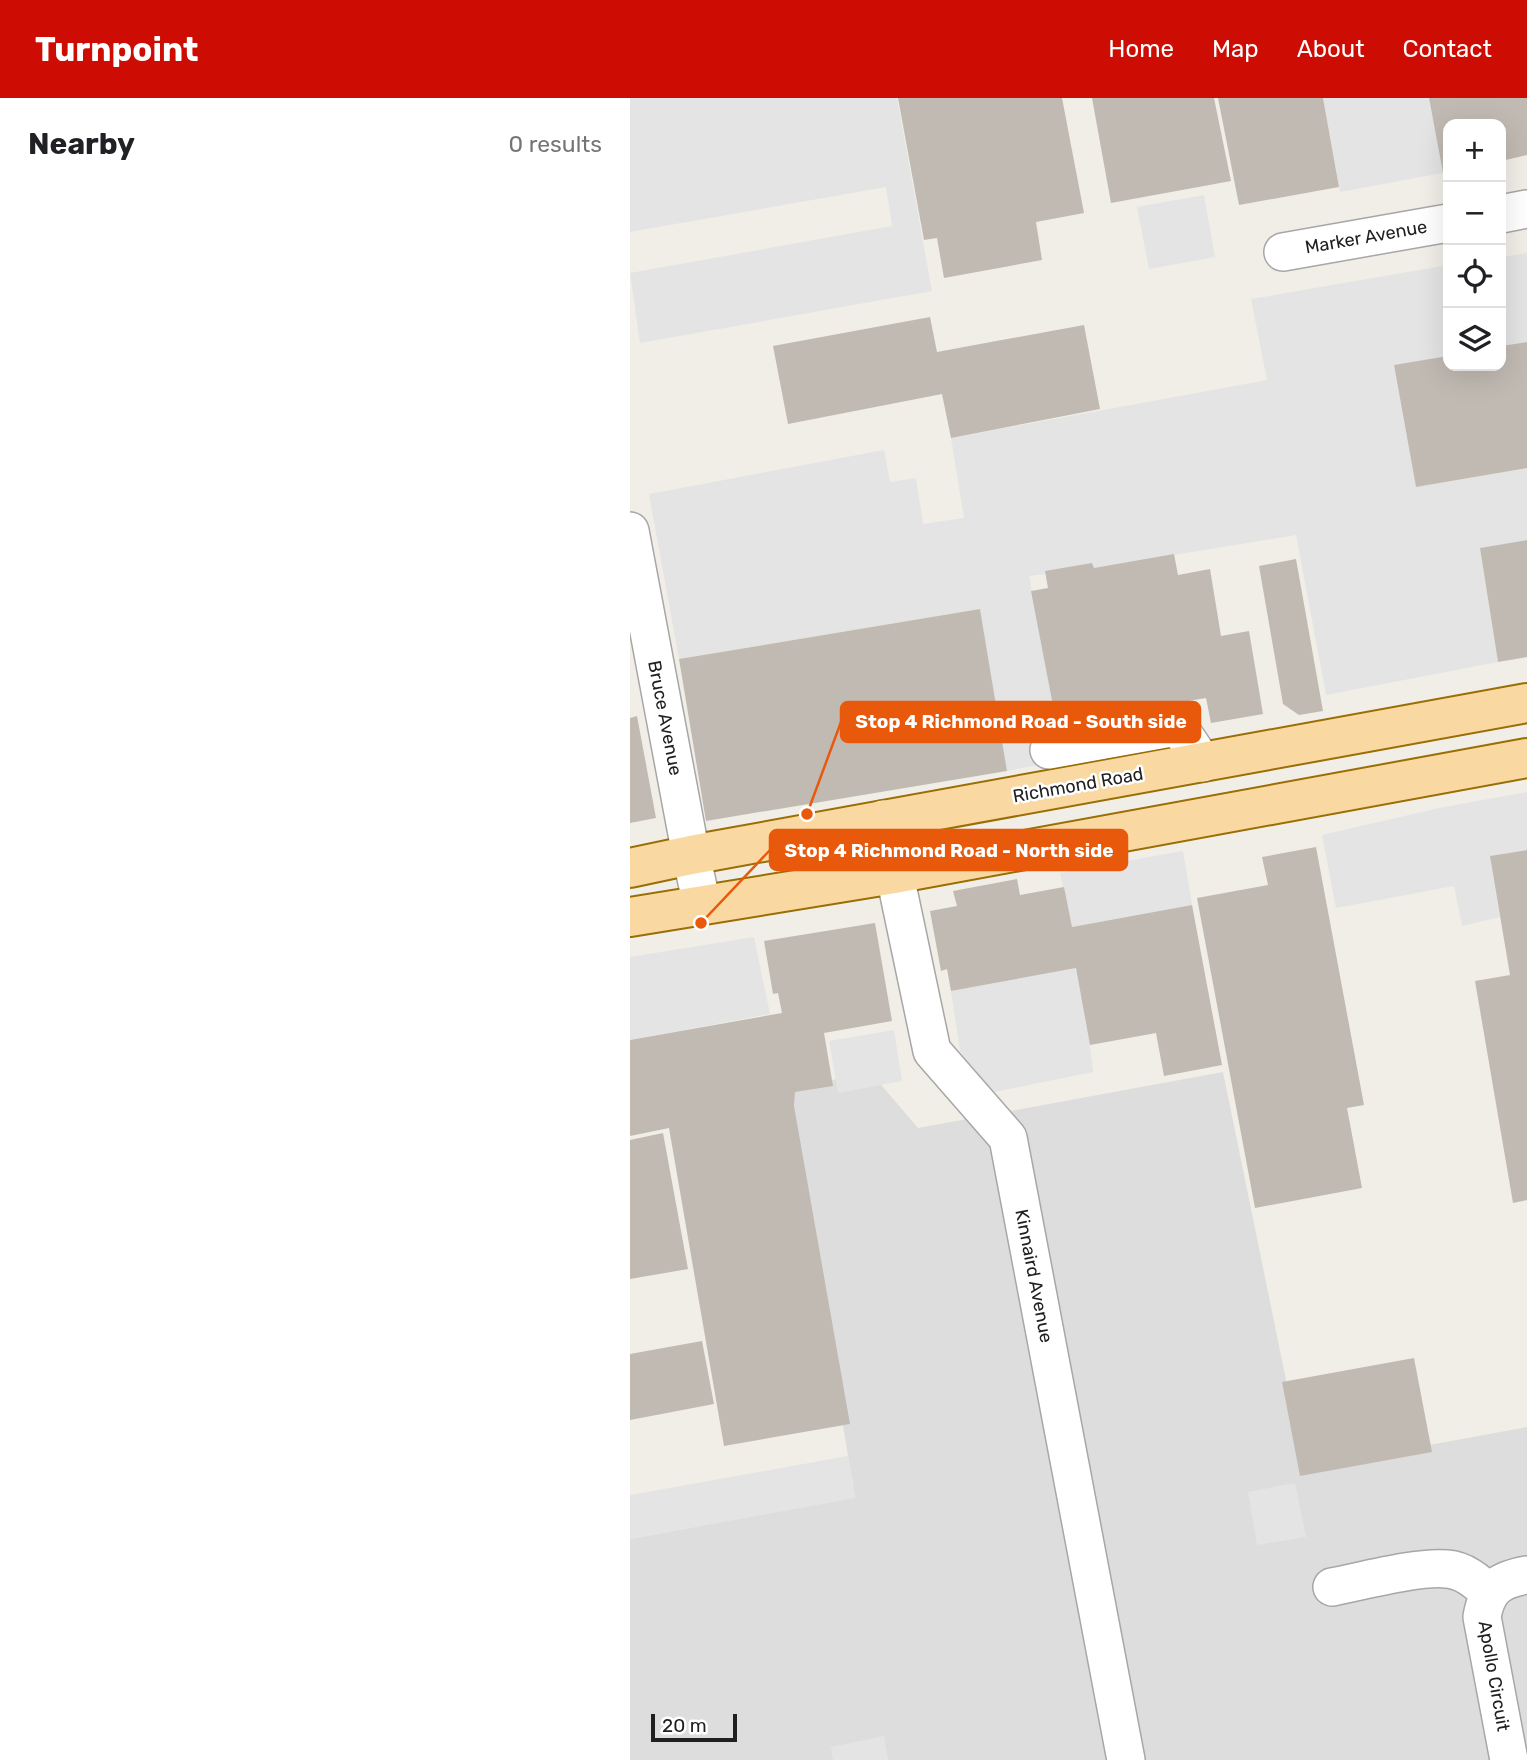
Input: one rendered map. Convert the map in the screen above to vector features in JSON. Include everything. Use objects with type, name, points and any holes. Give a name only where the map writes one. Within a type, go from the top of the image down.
[{"type":"main road","name":"Richmond Road","points":[[630,868],[1527,703]]},
{"type":"main road","points":[[630,917],[894,874],[1527,758]]},
{"type":"street","points":[[1506,213],[1527,209]]},
{"type":"street","name":"Marker Avenue","points":[[1283,252],[1443,224]]},
{"type":"street","name":"Bruce Avenue","points":[[630,531],[702,905]]},
{"type":"street","points":[[1049,750],[1171,728],[1181,732],[1203,763]]},
{"type":"street","name":"Kinnaird Avenue","points":[[883,820],[932,1051],[1008,1138],[1126,1760]]},
{"type":"street","points":[[1332,1587],[1426,1570],[1448,1569],[1468,1577],[1489,1593],[1496,1586],[1527,1576]]},
{"type":"street","name":"Apollo Circuit","points":[[1489,1593],[1482,1617],[1509,1760]]},
{"type":"shaded area","points":[[630,98],[897,98],[932,291],[640,343],[630,273],[892,226],[886,187],[630,232]]},
{"type":"shaded area","points":[[1323,98],[1429,98],[1443,173],[1340,192]]},
{"type":"shaded area","points":[[1204,195],[1215,257],[1149,269],[1137,207]]},
{"type":"shaded area","points":[[1527,253],[1527,342],[1506,345],[1506,308],[1506,256]]},
{"type":"shaded area","points":[[1443,266],[1443,357],[1394,366],[1416,487],[1527,468],[1527,540],[1480,548],[1498,662],[1326,695],[1296,535],[1029,576],[1064,760],[1007,771],[980,609],[679,659],[649,494],[884,450],[890,482],[916,478],[923,524],[964,518],[951,438],[1267,380],[1251,299]]},
{"type":"shaded area","points":[[1527,792],[1527,850],[1490,856],[1500,917],[1462,926],[1454,886],[1336,908],[1322,835],[1439,808]]},
{"type":"shaded area","points":[[1183,851],[1192,905],[1072,927],[1060,873]]},
{"type":"shaded area","points":[[754,937],[770,1014],[630,1040],[630,957]]},
{"type":"shaded area","points":[[1076,968],[1093,1072],[989,1093],[960,1051],[951,991]]},
{"type":"shaded area","points":[[894,1030],[902,1081],[838,1093],[829,1041]]},
{"type":"shaded area","points":[[1223,1072],[1304,1468],[1527,1427],[1527,1760],[630,1760],[630,1539],[855,1497],[786,1088],[871,1073],[918,1128]]},
{"type":"shaded area","points":[[848,1456],[855,1498],[630,1539],[630,1495]]},
{"type":"shaded area","points":[[1295,1483],[1306,1537],[1257,1545],[1248,1492]]},
{"type":"shaded area","points":[[884,1736],[888,1760],[833,1760],[831,1747]]},
{"type":"building","points":[[898,98],[1062,98],[1084,213],[1036,222],[1042,260],[944,278],[937,238],[924,240]]},
{"type":"building","points":[[1092,98],[1214,98],[1231,181],[1111,203]]},
{"type":"building","points":[[1218,98],[1323,98],[1339,187],[1239,205]]},
{"type":"building","points":[[1429,98],[1527,98],[1527,155],[1506,160],[1506,119],[1443,119],[1443,173]]},
{"type":"building","points":[[930,317],[937,352],[1084,325],[1100,409],[951,438],[942,394],[788,424],[773,346]]},
{"type":"building","points":[[1527,342],[1527,468],[1416,487],[1394,365],[1443,357],[1443,371],[1506,371],[1506,345]]},
{"type":"building","points":[[1527,540],[1527,657],[1498,662],[1480,548]]},
{"type":"building","points":[[1174,554],[1178,575],[1210,569],[1221,636],[1249,631],[1263,714],[1211,723],[1206,698],[1171,704],[1173,717],[1060,742],[1031,591],[1048,588],[1045,571],[1092,563],[1094,568]]},
{"type":"building","points":[[1296,559],[1323,711],[1299,715],[1283,704],[1259,566]]},
{"type":"building","points":[[980,609],[1007,771],[706,821],[679,659]]},
{"type":"building","points":[[637,716],[656,818],[630,823],[630,718]]},
{"type":"building","points":[[1316,847],[1364,1105],[1347,1108],[1362,1188],[1255,1208],[1197,898],[1268,885],[1262,857]]},
{"type":"building","points":[[1527,850],[1527,1200],[1513,1203],[1475,981],[1510,975],[1490,856]]},
{"type":"building","points":[[1017,879],[1020,895],[1064,887],[1072,927],[1192,905],[1222,1065],[1164,1076],[1156,1033],[1090,1045],[1076,968],[951,991],[947,969],[941,971],[930,911],[957,906],[953,891]]},
{"type":"building","points":[[875,923],[892,1021],[824,1033],[833,1086],[795,1092],[794,1106],[850,1424],[724,1446],[669,1128],[630,1136],[630,1040],[782,1013],[778,993],[773,994],[764,941]]},
{"type":"building","points":[[663,1133],[688,1269],[630,1279],[630,1140]]},
{"type":"building","points":[[702,1341],[714,1404],[630,1420],[630,1354]]},
{"type":"building","points":[[1414,1358],[1432,1452],[1300,1476],[1282,1382]]},
{"type":"place","name":"Stop 4 Richmond Road - South side","points":[[807,814]]},
{"type":"place","name":"Stop 4 Richmond Road - North side","points":[[701,923]]}]
